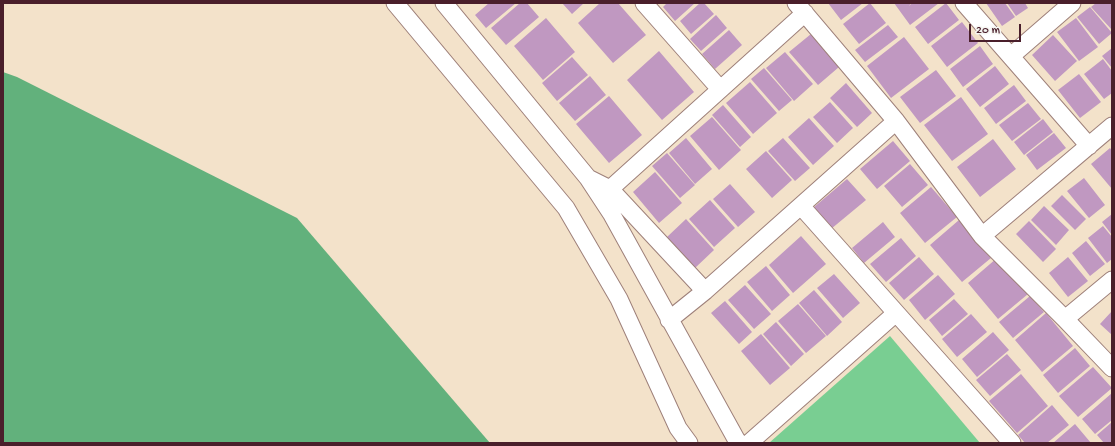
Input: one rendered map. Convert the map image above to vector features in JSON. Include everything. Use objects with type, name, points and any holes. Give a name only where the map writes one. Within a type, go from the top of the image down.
[{"type":"street","points":[[395,3],[566,208],[619,299],[678,428],[689,443]]},
{"type":"street","points":[[444,3],[588,178],[610,213],[739,443]]},
{"type":"street","points":[[644,3],[720,89]]},
{"type":"street","points":[[964,3],[1089,146]]},
{"type":"street","points":[[1011,56],[1072,3]]},
{"type":"street","points":[[610,189],[720,89],[801,8],[896,121],[982,236],[1065,318],[1112,368]]},
{"type":"street","points":[[670,320],[705,291],[896,121]]},
{"type":"street","points":[[982,236],[1112,126]]},
{"type":"street","points":[[588,178],[610,189],[705,291]]},
{"type":"street","points":[[801,206],[1012,443]]},
{"type":"street","points":[[1065,318],[1112,280]]},
{"type":"street","points":[[749,443],[896,313]]},
{"type":"green space","points":[[3,72],[17,77],[297,218],[490,443],[3,443]]},
{"type":"green space","points":[[890,336],[980,443],[769,443]]},
{"type":"building","points":[[489,3],[516,3],[486,28],[475,15]]},
{"type":"building","points":[[520,3],[527,3],[539,17],[506,45],[491,28]]},
{"type":"building","points":[[562,3],[584,3],[572,14]]},
{"type":"building","points":[[600,3],[618,3],[646,35],[613,63],[578,23]]},
{"type":"building","points":[[667,3],[695,3],[675,21],[663,7]]},
{"type":"building","points":[[700,3],[704,3],[714,14],[691,34],[680,21]]},
{"type":"building","points":[[828,3],[863,3],[841,20]]},
{"type":"building","points":[[870,3],[886,23],[859,44],[843,24]]},
{"type":"building","points":[[894,3],[911,3],[909,6],[912,3],[939,3],[910,25]]},
{"type":"building","points":[[946,3],[959,20],[928,44],[915,27]]},
{"type":"building","points":[[986,3],[1005,3],[1015,17],[1002,26]]},
{"type":"building","points":[[1007,3],[1025,3],[1028,8],[1016,16]]},
{"type":"building","points":[[1096,3],[1112,3],[1112,30],[1091,7]]},
{"type":"building","points":[[1090,7],[1112,33],[1099,44],[1077,17]]},
{"type":"building","points":[[716,15],[727,28],[701,51],[690,39]]},
{"type":"building","points":[[546,18],[575,52],[543,80],[514,46]]},
{"type":"building","points":[[1076,18],[1098,47],[1079,61],[1057,32]]},
{"type":"building","points":[[962,22],[978,43],[947,67],[931,46]]},
{"type":"building","points":[[888,25],[898,37],[865,62],[855,50]]},
{"type":"building","points":[[729,30],[742,45],[715,69],[702,54]]},
{"type":"building","points":[[811,34],[839,67],[818,85],[789,52]]},
{"type":"building","points":[[1053,35],[1077,61],[1055,81],[1032,55]]},
{"type":"building","points":[[904,37],[929,69],[891,98],[867,66]]},
{"type":"building","points":[[980,46],[993,64],[963,87],[950,69]]},
{"type":"building","points":[[1112,48],[1112,68],[1102,56]]},
{"type":"building","points":[[659,51],[694,92],[662,120],[627,80]]},
{"type":"building","points":[[785,52],[813,84],[794,101],[766,68]]},
{"type":"building","points":[[572,57],[588,75],[557,101],[542,83]]},
{"type":"building","points":[[1103,59],[1112,71],[1112,93],[1104,99],[1084,74]]},
{"type":"building","points":[[995,66],[1009,84],[980,107],[966,89]]},
{"type":"building","points":[[764,68],[792,100],[779,111],[751,79]]},
{"type":"building","points":[[936,70],[956,96],[920,123],[900,97]]},
{"type":"building","points":[[1079,74],[1101,102],[1080,118],[1058,90]]},
{"type":"building","points":[[590,76],[606,95],[575,121],[559,103]]},
{"type":"building","points":[[750,82],[777,113],[753,134],[726,103]]},
{"type":"building","points":[[846,83],[872,113],[857,127],[830,98]]},
{"type":"building","points":[[1014,85],[1026,101],[996,124],[984,108]]},
{"type":"building","points":[[609,96],[642,135],[609,163],[576,124]]},
{"type":"building","points":[[961,97],[988,134],[952,161],[924,125]]},
{"type":"building","points":[[830,102],[853,128],[837,143],[813,117]]},
{"type":"building","points":[[1028,103],[1041,119],[1012,141],[999,125]]},
{"type":"building","points":[[723,105],[751,137],[740,147],[712,115]]},
{"type":"building","points":[[712,117],[741,150],[719,170],[690,136]]},
{"type":"building","points":[[809,118],[834,146],[813,165],[788,137]]},
{"type":"building","points":[[1043,119],[1053,132],[1024,155],[1014,142]]},
{"type":"building","points":[[1054,133],[1066,148],[1037,170],[1026,155]]},
{"type":"building","points":[[686,138],[712,169],[695,184],[669,153]]},
{"type":"building","points":[[783,138],[810,168],[795,181],[768,151]]},
{"type":"building","points":[[993,139],[1016,169],[980,197],[957,167]]},
{"type":"building","points":[[893,141],[910,161],[877,189],[860,169]]},
{"type":"building","points":[[1110,148],[1112,151],[1112,189],[1091,164]]},
{"type":"building","points":[[766,151],[792,180],[772,198],[746,169]]},
{"type":"building","points":[[667,153],[695,185],[680,198],[652,166]]},
{"type":"building","points":[[910,164],[928,185],[902,207],[884,186]]},
{"type":"building","points":[[655,172],[682,203],[659,223],[633,192]]},
{"type":"building","points":[[1084,178],[1105,205],[1089,218],[1067,191]]},
{"type":"building","points":[[847,179],[866,200],[831,229],[813,208]]},
{"type":"building","points":[[730,184],[755,212],[738,227],[713,199]]},
{"type":"building","points":[[931,187],[957,217],[925,243],[900,213]]},
{"type":"building","points":[[1062,195],[1086,219],[1075,230],[1051,206]]},
{"type":"building","points":[[710,200],[735,228],[714,247],[689,219]]},
{"type":"building","points":[[1044,206],[1069,230],[1056,245],[1031,220]]},
{"type":"building","points":[[1112,214],[1112,235],[1102,222]]},
{"type":"building","points":[[686,219],[714,250],[695,268],[667,237]]},
{"type":"building","points":[[959,220],[991,258],[962,282],[930,245]]},
{"type":"building","points":[[1029,221],[1056,249],[1043,262],[1016,234]]},
{"type":"building","points":[[883,222],[895,237],[864,263],[852,248]]},
{"type":"building","points":[[1103,226],[1112,237],[1112,259],[1107,263],[1088,238]]},
{"type":"building","points":[[801,236],[826,264],[793,293],[769,265]]},
{"type":"building","points":[[901,238],[916,256],[886,282],[870,264]]},
{"type":"building","points":[[1086,241],[1105,264],[1090,276],[1072,253]]},
{"type":"building","points":[[919,257],[934,274],[904,300],[889,283]]},
{"type":"building","points":[[1068,257],[1088,281],[1068,297],[1049,273]]},
{"type":"building","points":[[997,258],[1028,294],[998,319],[968,283]]},
{"type":"building","points":[[766,266],[790,295],[772,311],[747,282]]},
{"type":"building","points":[[834,274],[860,303],[843,318],[817,288]]},
{"type":"building","points":[[938,275],[955,294],[925,320],[909,300]]},
{"type":"building","points":[[745,285],[771,314],[754,329],[728,300]]},
{"type":"building","points":[[814,290],[842,322],[827,336],[799,303]]},
{"type":"building","points":[[1030,296],[1044,312],[1013,338],[999,322]]},
{"type":"building","points":[[954,299],[968,314],[942,336],[929,320]]},
{"type":"building","points":[[725,301],[752,332],[739,344],[711,313]]},
{"type":"building","points":[[798,304],[826,336],[806,353],[778,321]]},
{"type":"building","points":[[1112,311],[1112,335],[1100,324]]},
{"type":"building","points":[[1046,313],[1073,346],[1042,372],[1015,340]]},
{"type":"building","points":[[971,314],[987,332],[957,357],[942,339]]},
{"type":"building","points":[[776,322],[804,354],[791,366],[763,334]]},
{"type":"building","points":[[993,332],[1009,350],[977,377],[962,359]]},
{"type":"building","points":[[761,334],[790,368],[770,385],[741,351]]},
{"type":"building","points":[[1075,348],[1090,366],[1058,393],[1043,375]]},
{"type":"building","points":[[1007,354],[1021,370],[990,396],[976,380]]},
{"type":"building","points":[[1093,367],[1112,388],[1078,417],[1059,396]]},
{"type":"building","points":[[1021,374],[1048,406],[1017,433],[989,401]]},
{"type":"building","points":[[1112,393],[1112,420],[1095,434],[1082,419]]},
{"type":"building","points":[[1052,405],[1069,425],[1047,443],[1025,443],[1018,435]]},
{"type":"building","points":[[1112,422],[1112,443],[1104,443],[1097,435]]},
{"type":"building","points":[[1075,424],[1091,443],[1053,443]]}]
